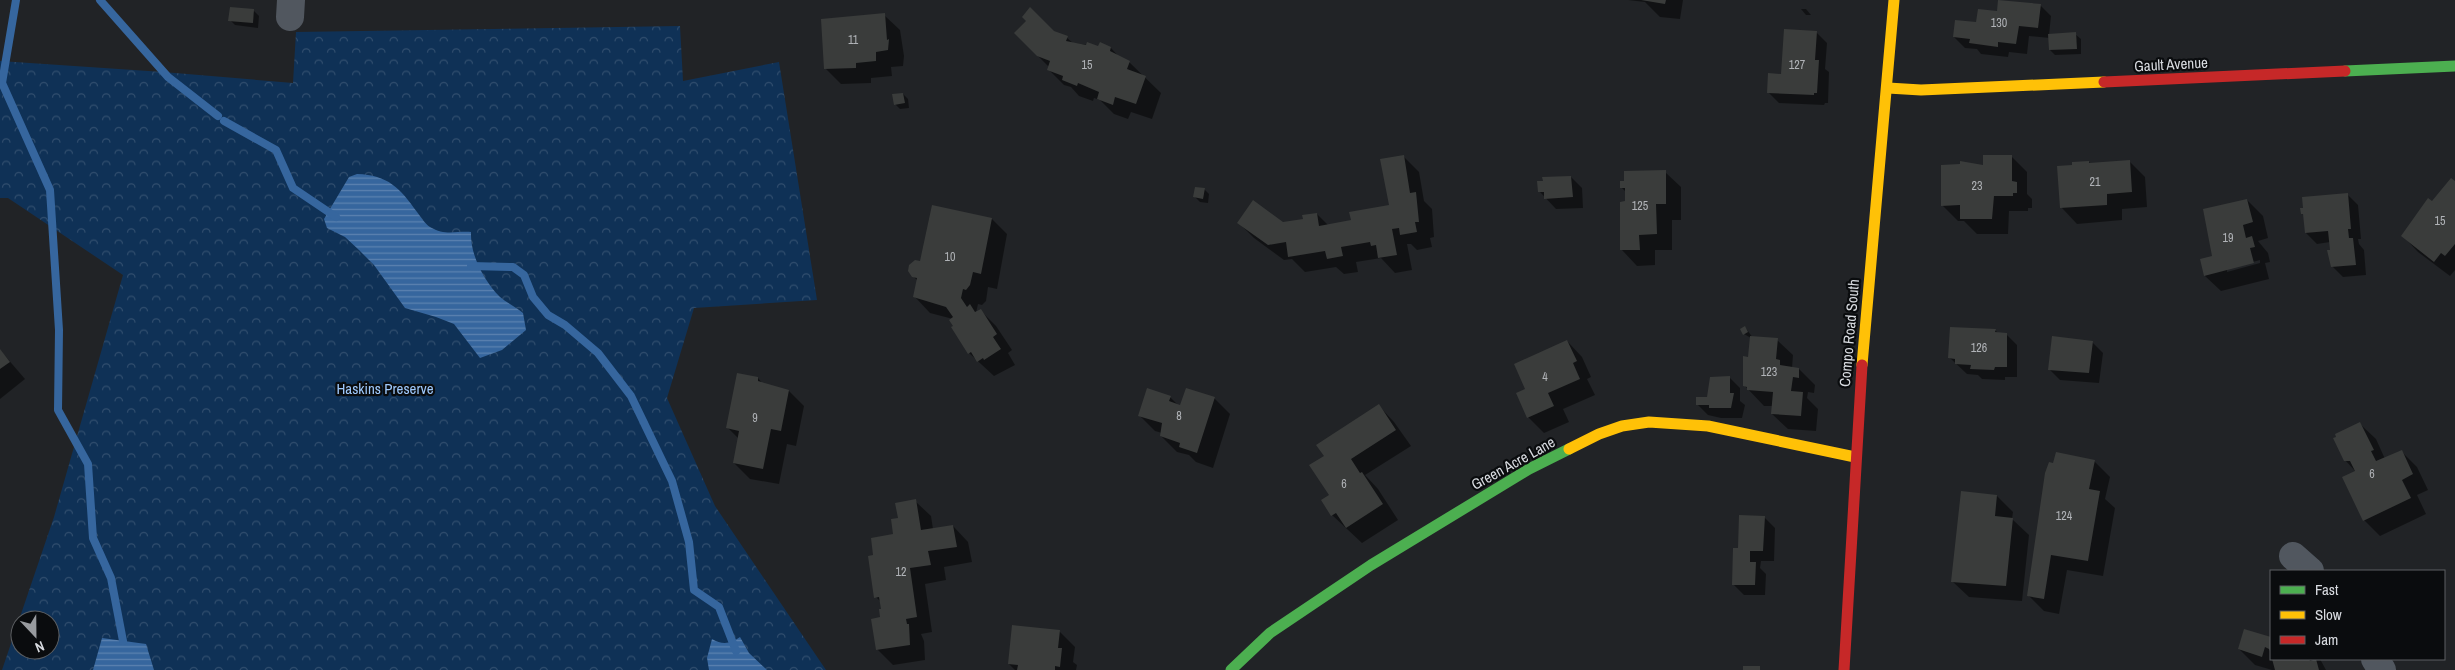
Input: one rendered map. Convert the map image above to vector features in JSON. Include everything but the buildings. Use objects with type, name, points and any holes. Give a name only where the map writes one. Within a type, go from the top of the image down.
[{"type":"street","name":"Compo Road South","points":[[1844,670],[1854,457],[1864,324],[1888,88],[1894,0]]},
{"type":"street","name":"Gault Avenue","points":[[1888,88],[1921,90],[2455,66]]},
{"type":"street","name":"Green Acre Lane","points":[[1230,670],[1270,633],[1370,565],[1529,469],[1599,434],[1622,426],[1649,422],[1708,426],[1854,457]]},
{"type":"green space","name":"Haskins Preserve","points":[[680,26],[683,81],[779,62],[817,300],[694,308],[667,398],[715,506],[826,670],[2,670],[10,646],[10,660],[60,660],[60,610],[22,610],[54,517],[123,275],[8,198],[0,198],[0,61],[293,83],[296,32]]},
{"type":"shaded area","points":[[357,174],[377,177],[392,184],[405,196],[426,224],[435,230],[471,232],[473,250],[479,267],[494,291],[523,313],[526,330],[502,350],[480,358],[454,324],[405,308],[374,265],[345,237],[327,228],[324,219],[349,177]]},
{"type":"shaded area","points":[[740,637],[749,653],[767,670],[709,670],[707,658],[712,639],[726,643]]},
{"type":"shaded area","points":[[102,638],[146,644],[154,670],[93,670]]},
{"type":"waterway","points":[[16,0],[2,83],[50,190],[59,330],[58,410],[88,464],[93,538],[111,578],[123,641]]},
{"type":"waterway","points":[[100,0],[168,77],[218,116]]},
{"type":"waterway","points":[[224,121],[276,150],[293,188],[336,217]]},
{"type":"waterway","points":[[471,266],[513,267],[524,275],[533,297],[548,315],[565,325],[598,353],[631,396],[672,481],[689,542],[694,590],[719,607],[736,651]]},
{"type":"traffic: fast","points":[[2345,71],[2455,66]]},
{"type":"traffic: fast","points":[[1231,670],[1270,633],[1371,565],[1529,469],[1569,449]]},
{"type":"traffic: slow","points":[[1862,365],[1894,0]]},
{"type":"traffic: slow","points":[[1888,88],[1921,90],[2104,82]]},
{"type":"traffic: slow","points":[[1569,449],[1599,434],[1622,426],[1649,422],[1708,426],[1855,457]]},
{"type":"traffic: jam","points":[[2104,82],[2345,71]]},
{"type":"traffic: jam","points":[[1844,670],[1862,365]]}]
